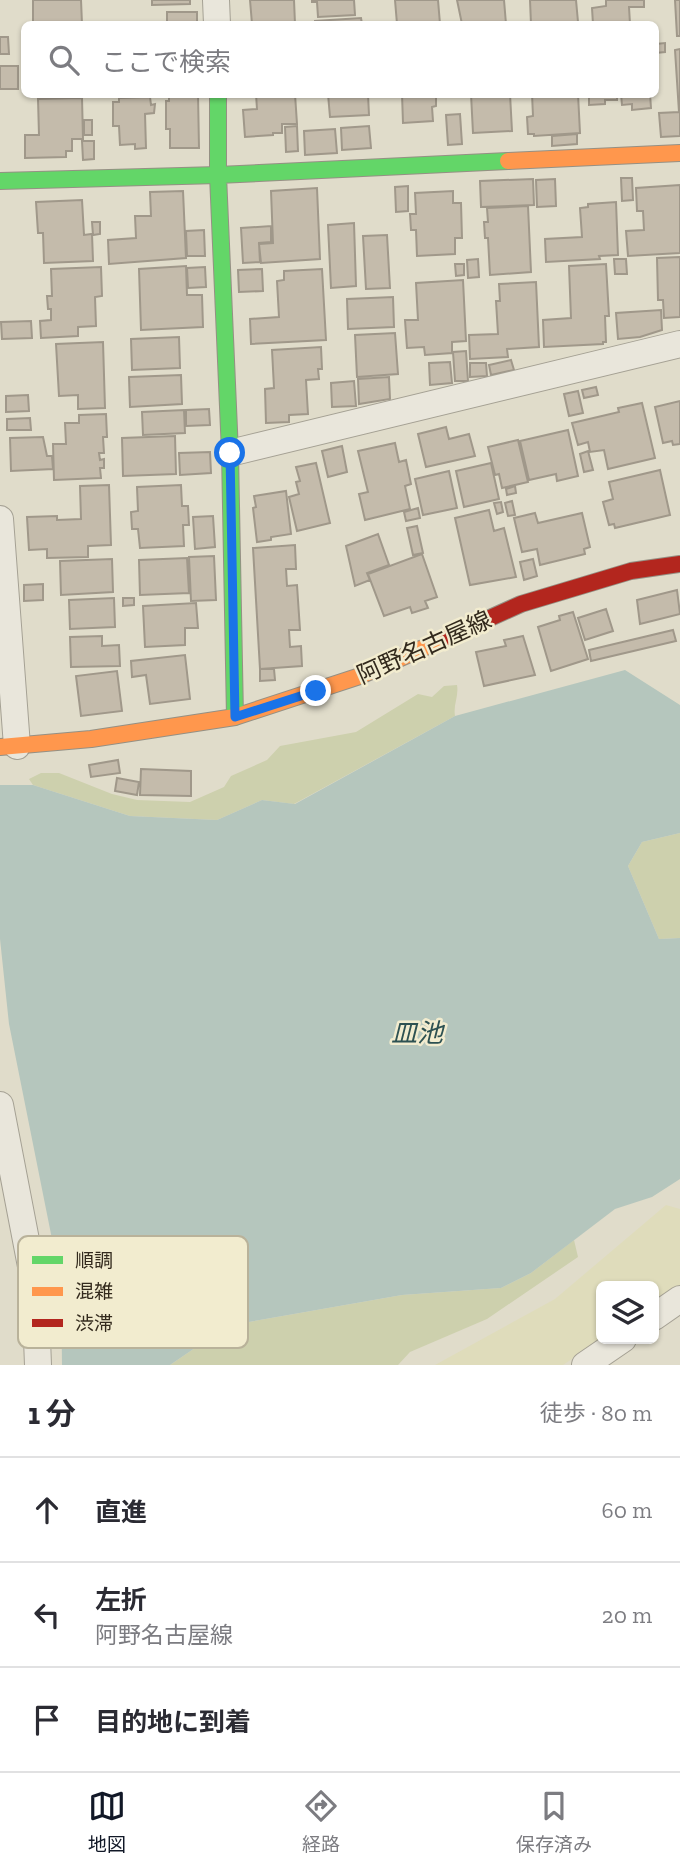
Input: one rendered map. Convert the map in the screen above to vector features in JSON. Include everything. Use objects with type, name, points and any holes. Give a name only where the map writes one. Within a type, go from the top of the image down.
[{"type":"street","points":[[216,0],[217,21]]},
{"type":"street","points":[[218,98],[218,175],[230,453],[235,717]]},
{"type":"street","points":[[0,181],[218,175],[680,153]]},
{"type":"street","points":[[230,453],[680,344]]},
{"type":"street","points":[[0,519],[9,747]]},
{"type":"street","name":"阿野名古屋線","points":[[9,747],[91,739],[235,717],[360,676],[521,604],[631,571],[680,564]]},
{"type":"street","points":[[0,1105],[25,1236]]},
{"type":"street","points":[[659,1314],[680,1299]]},
{"type":"street","points":[[585,1365],[616,1344]]},
{"type":"shaded area","points":[[666,1205],[680,1209],[680,1286],[659,1301],[659,1281],[596,1281],[596,1343],[563,1365],[435,1365],[555,1299]]},
{"type":"green space","points":[[457,685],[455,716],[294,804],[262,800],[217,820],[130,816],[33,785],[29,779],[41,773],[59,773],[112,794],[137,800],[190,802],[224,787],[231,776],[267,760],[280,746],[356,732],[418,694],[432,697],[444,686]]},
{"type":"green space","points":[[680,833],[680,938],[659,939],[628,866],[642,842]]},
{"type":"green space","points":[[574,1240],[578,1257],[487,1319],[410,1352],[398,1365],[170,1365],[195,1348],[248,1348],[249,1322],[402,1295],[501,1288],[531,1273]]},
{"type":"water","name":"皿池","points":[[625,670],[680,705],[680,833],[642,842],[628,866],[659,939],[680,938],[680,1179],[652,1197],[615,1209],[531,1273],[501,1288],[402,1295],[248,1322],[248,1236],[51,1236],[9,1024],[0,939],[0,785],[33,785],[130,816],[217,820],[262,800],[295,804],[455,716]]},
{"type":"water","name":"皿池","points":[[62,1348],[195,1348],[170,1365],[62,1365]]},
{"type":"building","points":[[33,0],[81,0],[82,21],[33,21]]},
{"type":"building","points":[[152,0],[190,0],[190,4],[152,5]]},
{"type":"building","points":[[250,0],[294,0],[295,21],[252,21]]},
{"type":"building","points":[[312,0],[354,0],[355,15],[318,17],[317,2]]},
{"type":"building","points":[[395,0],[438,0],[440,21],[397,21]]},
{"type":"building","points":[[457,0],[504,0],[506,21],[461,21]]},
{"type":"building","points":[[530,0],[576,0],[578,21],[531,21]]},
{"type":"building","points":[[606,0],[644,0],[644,7],[629,7],[630,21],[593,21],[592,8],[606,6]]},
{"type":"building","points":[[675,0],[680,0],[680,36],[677,36]]},
{"type":"building","points":[[167,12],[197,12],[197,21],[167,21]]},
{"type":"building","points":[[361,18],[362,21],[315,21]]},
{"type":"building","points":[[0,37],[8,37],[9,54],[0,54]]},
{"type":"building","points":[[665,43],[665,52],[659,53],[659,44]]},
{"type":"building","points":[[680,49],[680,136],[661,137],[659,113],[679,112],[675,50]]},
{"type":"building","points":[[0,66],[18,66],[18,89],[0,89]]},
{"type":"building","points":[[82,98],[83,139],[72,139],[72,151],[66,151],[66,157],[25,158],[25,135],[39,135],[38,99]]},
{"type":"building","points":[[119,98],[150,98],[151,105],[155,104],[154,113],[145,114],[146,148],[135,149],[135,144],[120,145],[119,126],[113,126],[113,102],[119,102]]},
{"type":"building","points":[[169,98],[198,98],[199,148],[170,148],[170,129],[166,129],[166,101],[169,101]]},
{"type":"building","points":[[256,98],[295,98],[297,124],[282,124],[282,133],[245,137],[243,110],[257,109]]},
{"type":"building","points":[[328,98],[368,98],[369,115],[330,117]]},
{"type":"building","points":[[402,98],[436,98],[436,106],[432,107],[433,121],[403,123]]},
{"type":"building","points":[[471,98],[510,98],[512,131],[473,133]]},
{"type":"building","points":[[532,98],[578,98],[580,133],[534,136],[528,134],[527,117],[533,116]]},
{"type":"building","points":[[589,98],[617,98],[605,100],[605,104],[589,105]]},
{"type":"building","points":[[621,98],[650,98],[651,108],[632,110],[632,104],[622,105]]},
{"type":"building","points":[[460,114],[462,144],[448,145],[446,115]]},
{"type":"building","points":[[84,120],[92,120],[92,135],[84,135]]},
{"type":"building","points":[[297,126],[298,151],[286,152],[285,127]]},
{"type":"building","points":[[369,126],[371,148],[342,150],[341,128]]},
{"type":"building","points":[[335,129],[337,153],[305,155],[304,131]]},
{"type":"building","points":[[577,134],[577,144],[552,146],[552,136]]},
{"type":"building","points":[[82,141],[94,141],[94,159],[83,160]]},
{"type":"building","points":[[621,178],[632,178],[633,200],[622,201]]},
{"type":"building","points":[[533,179],[534,205],[481,207],[480,181]]},
{"type":"building","points":[[555,179],[556,206],[537,207],[536,180]]},
{"type":"building","points":[[680,185],[680,253],[628,256],[626,231],[644,230],[643,211],[637,211],[636,188]]},
{"type":"building","points":[[408,186],[408,211],[396,212],[395,187]]},
{"type":"building","points":[[317,188],[320,259],[261,263],[259,244],[273,243],[271,191]]},
{"type":"building","points":[[183,191],[186,258],[109,264],[108,240],[136,238],[135,216],[151,216],[150,192]]},
{"type":"building","points":[[453,191],[453,203],[461,203],[462,238],[455,238],[455,254],[417,256],[416,230],[411,230],[410,214],[416,214],[415,193]]},
{"type":"building","points":[[82,200],[84,235],[92,234],[93,261],[44,263],[43,233],[38,233],[36,202]]},
{"type":"building","points":[[616,202],[618,255],[599,256],[600,259],[546,262],[545,239],[582,237],[580,208],[588,207],[588,204]]},
{"type":"building","points":[[528,206],[531,272],[490,275],[488,238],[485,238],[484,222],[488,222],[487,208]]},
{"type":"building","points":[[92,222],[100,222],[100,234],[93,235]]},
{"type":"building","points":[[354,223],[356,286],[331,288],[328,225]]},
{"type":"building","points":[[271,226],[271,242],[259,243],[260,262],[243,263],[241,228]]},
{"type":"building","points":[[204,230],[205,256],[187,256],[186,231]]},
{"type":"building","points":[[387,235],[390,288],[366,289],[363,236]]},
{"type":"building","points":[[680,257],[680,317],[664,318],[663,300],[658,300],[657,258]]},
{"type":"building","points":[[478,259],[479,277],[468,278],[467,260]]},
{"type":"building","points":[[614,259],[626,259],[627,274],[615,274]]},
{"type":"building","points":[[455,264],[464,264],[464,275],[456,276]]},
{"type":"building","points":[[606,264],[609,316],[605,316],[606,342],[544,347],[543,320],[571,318],[569,266]]},
{"type":"building","points":[[186,266],[187,295],[202,295],[203,327],[141,330],[139,269]]},
{"type":"building","points":[[101,267],[102,296],[95,297],[96,326],[78,327],[78,336],[41,338],[40,321],[51,320],[47,296],[52,296],[51,269]]},
{"type":"building","points":[[205,267],[206,287],[188,288],[187,268]]},
{"type":"building","points":[[262,269],[263,291],[239,292],[238,270]]},
{"type":"building","points":[[322,269],[326,340],[251,344],[250,319],[279,317],[277,281],[284,280],[284,271]]},
{"type":"building","points":[[463,280],[466,341],[452,342],[452,353],[425,355],[424,347],[407,348],[405,320],[418,320],[416,283]]},
{"type":"building","points":[[536,282],[539,347],[507,349],[508,357],[470,359],[469,335],[498,334],[496,301],[500,301],[499,284]]},
{"type":"building","points":[[393,297],[394,327],[348,329],[347,299]]},
{"type":"building","points":[[661,310],[662,330],[640,337],[618,339],[616,313]]},
{"type":"building","points":[[31,321],[32,338],[2,339],[1,322]]},
{"type":"building","points":[[395,333],[398,374],[357,377],[355,335]]},
{"type":"building","points":[[179,337],[180,368],[132,370],[131,339]]},
{"type":"building","points":[[103,342],[105,408],[78,409],[78,395],[59,396],[56,344]]},
{"type":"building","points":[[321,347],[322,369],[318,369],[319,379],[306,380],[308,414],[289,415],[289,422],[266,423],[265,389],[274,388],[272,350]]},
{"type":"building","points":[[466,351],[468,381],[455,381],[453,352]]},
{"type":"building","points":[[511,360],[514,370],[491,375],[489,365]]},
{"type":"building","points":[[450,362],[452,383],[430,385],[429,363]]},
{"type":"building","points":[[470,363],[486,363],[487,376],[470,377]]},
{"type":"building","points":[[181,375],[182,404],[130,407],[129,377]]},
{"type":"building","points":[[389,377],[390,399],[359,404],[358,379]]},
{"type":"building","points":[[354,381],[356,406],[332,407],[331,383]]},
{"type":"building","points":[[596,387],[598,395],[584,398],[582,390]]},
{"type":"building","points":[[578,391],[583,413],[569,416],[564,394]]},
{"type":"building","points":[[28,395],[29,411],[6,412],[6,396]]},
{"type":"building","points":[[680,401],[680,444],[673,445],[672,441],[663,443],[655,407]]},
{"type":"building","points":[[642,403],[655,458],[608,469],[604,450],[590,452],[588,442],[578,445],[572,423],[619,412],[618,408]]},
{"type":"building","points":[[209,409],[210,425],[186,426],[186,410]]},
{"type":"building","points":[[184,410],[185,433],[143,435],[142,412]]},
{"type":"building","points":[[106,414],[107,437],[103,437],[104,453],[99,453],[100,460],[104,459],[104,468],[100,468],[101,478],[54,480],[53,444],[66,444],[65,423],[79,423],[79,415]]},
{"type":"building","points":[[30,418],[31,430],[7,430],[7,419]]},
{"type":"building","points":[[446,427],[449,439],[469,434],[475,456],[426,467],[418,434]]},
{"type":"building","points":[[568,430],[578,476],[557,481],[556,474],[529,480],[520,441]]},
{"type":"building","points":[[175,436],[176,474],[123,476],[122,438]]},
{"type":"building","points":[[43,437],[47,456],[52,456],[53,469],[11,471],[10,438]]},
{"type":"building","points":[[518,440],[528,482],[502,488],[499,474],[495,475],[488,447]]},
{"type":"building","points":[[395,443],[399,462],[406,460],[411,484],[405,486],[410,509],[365,520],[359,494],[368,492],[358,451]]},
{"type":"building","points":[[342,446],[347,472],[328,477],[322,451]]},
{"type":"building","points":[[588,451],[593,470],[584,472],[580,454]]},
{"type":"building","points":[[210,452],[211,473],[180,475],[179,453]]},
{"type":"building","points":[[316,463],[330,523],[297,531],[289,497],[299,494],[296,482],[300,481],[296,467]]},
{"type":"building","points":[[491,463],[499,499],[464,507],[456,471]]},
{"type":"building","points":[[660,470],[670,515],[615,528],[614,524],[609,525],[603,502],[613,499],[609,482]]},
{"type":"building","points":[[449,471],[457,508],[423,515],[415,479]]},
{"type":"building","points":[[109,485],[111,545],[88,546],[88,557],[47,558],[47,549],[29,550],[27,517],[57,516],[57,520],[81,519],[80,486]]},
{"type":"building","points":[[181,485],[182,506],[188,506],[189,525],[183,525],[184,546],[140,548],[138,529],[132,529],[131,512],[138,511],[137,487]]},
{"type":"building","points":[[515,486],[516,493],[507,495],[506,489]]},
{"type":"building","points":[[286,491],[291,534],[257,542],[254,496]]},
{"type":"building","points":[[512,501],[515,515],[508,516],[505,503]]},
{"type":"building","points":[[501,502],[503,512],[497,514],[494,503]]},
{"type":"building","points":[[418,508],[420,518],[406,521],[404,512]]},
{"type":"building","points":[[489,510],[494,531],[504,528],[516,577],[470,585],[455,518]]},
{"type":"building","points":[[535,513],[538,523],[582,513],[590,547],[584,549],[585,554],[540,565],[537,549],[522,552],[514,518]]},
{"type":"building","points":[[213,516],[215,547],[195,549],[193,517]]},
{"type":"building","points":[[417,526],[423,553],[413,555],[407,528]]},
{"type":"building","points":[[378,534],[389,565],[367,573],[370,580],[355,586],[346,546]]},
{"type":"building","points":[[295,545],[296,569],[286,569],[287,586],[297,585],[300,630],[289,630],[290,647],[301,646],[302,666],[260,669],[253,548]]},
{"type":"building","points":[[422,554],[437,597],[425,601],[428,608],[412,613],[410,607],[384,616],[368,574]]},
{"type":"building","points":[[214,556],[216,600],[191,601],[189,557]]},
{"type":"building","points":[[187,558],[189,593],[140,595],[139,560]]},
{"type":"building","points":[[112,559],[113,592],[61,595],[60,561]]},
{"type":"building","points":[[533,559],[537,576],[524,580],[520,562]]},
{"type":"building","points":[[43,584],[43,600],[24,601],[24,585]]},
{"type":"building","points":[[677,590],[680,614],[640,624],[637,600]]},
{"type":"building","points":[[114,598],[115,627],[70,629],[69,600]]},
{"type":"building","points":[[123,598],[134,598],[134,605],[123,606]]},
{"type":"building","points":[[196,603],[198,628],[185,628],[185,645],[145,647],[143,606]]},
{"type":"building","points":[[606,609],[613,631],[585,640],[578,618]]},
{"type":"building","points":[[573,612],[588,659],[551,671],[538,627],[560,620],[559,616]]},
{"type":"building","points":[[673,630],[676,641],[591,661],[589,650]]},
{"type":"building","points":[[102,636],[102,646],[119,645],[120,666],[71,667],[70,637]]},
{"type":"building","points":[[523,636],[535,675],[484,686],[476,652],[506,646],[504,640]]},
{"type":"building","points":[[185,655],[190,699],[150,704],[146,675],[132,677],[131,661]]},
{"type":"building","points":[[260,669],[274,669],[275,680],[260,681]]},
{"type":"building","points":[[117,671],[122,711],[81,716],[76,676]]},
{"type":"building","points":[[118,760],[120,773],[91,777],[89,765]]},
{"type":"building","points":[[141,769],[191,771],[191,796],[140,795]]},
{"type":"building","points":[[117,778],[139,782],[137,795],[115,791]]},
{"type":"traffic: fast","points":[[218,98],[218,175],[230,453],[235,717]]},
{"type":"traffic: fast","points":[[0,181],[218,175],[508,161]]},
{"type":"traffic: slow","points":[[508,161],[680,153]]},
{"type":"traffic: slow","points":[[0,747],[91,739],[235,717],[360,676],[448,637]]},
{"type":"traffic: jam","points":[[448,637],[521,604],[631,571],[680,564]]},
{"type":"route","points":[[230,453],[235,717],[316,691]]}]
